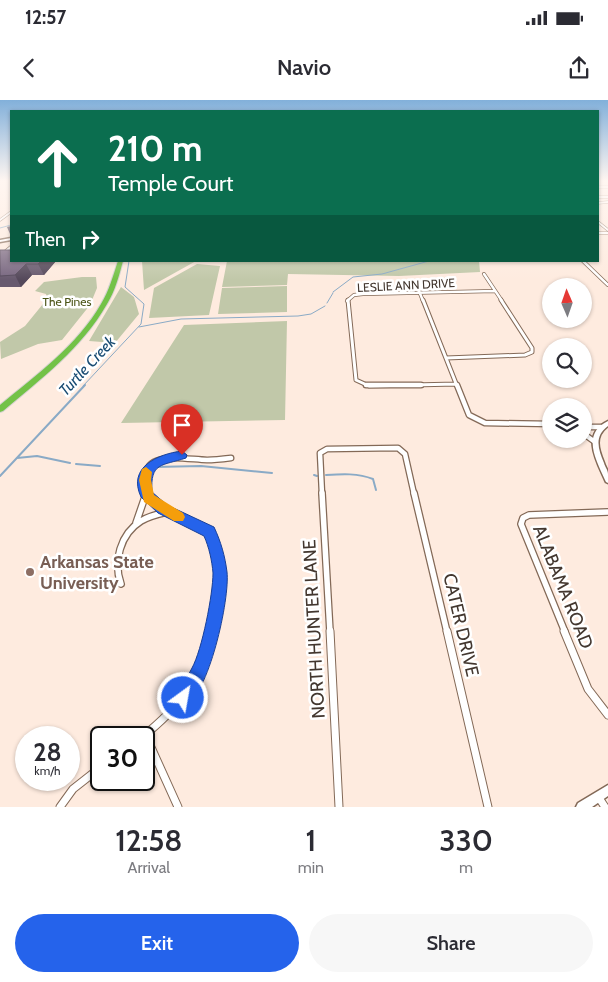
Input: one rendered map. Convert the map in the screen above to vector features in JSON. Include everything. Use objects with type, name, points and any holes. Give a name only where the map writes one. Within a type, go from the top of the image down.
[{"type":"highway","points":[[0,403],[54,357],[83,328],[103,298],[116,262]]},
{"type":"highway","points":[[0,409],[66,352],[90,325],[110,293],[121,262]]},
{"type":"street","points":[[599,223],[608,232]]},
{"type":"street","points":[[0,256],[10,248]]},
{"type":"street","points":[[584,262],[608,285]]},
{"type":"street","points":[[446,358],[525,355],[532,352],[532,348],[484,274]]},
{"type":"street","points":[[415,281],[468,413],[480,421],[542,424]]},
{"type":"street","name":"LESLIE ANN DRIVE","points":[[456,384],[369,386],[356,380],[347,301],[354,296],[363,294],[495,291]]},
{"type":"street","points":[[608,423],[597,433],[595,442],[596,452],[608,480]]},
{"type":"street","points":[[592,427],[601,428]]},
{"type":"street","name":"NORTH HUNTER LANE","points":[[338,807],[320,453],[322,450],[398,448],[403,451]]},
{"type":"street","name":"CATER DRIVE","points":[[403,451],[488,807]]},
{"type":"street","points":[[121,584],[116,569],[118,557],[136,524],[146,494],[147,472],[156,461],[177,456],[210,460],[230,458]]},
{"type":"street","points":[[146,494],[167,512],[209,532],[218,561],[219,588],[206,652],[199,672],[183,698],[154,726]]},
{"type":"street","points":[[136,524],[149,516],[167,512]]},
{"type":"street","name":"ALABAMA ROAD","points":[[608,512],[530,515],[523,518],[521,524],[588,688],[608,715]]},
{"type":"street","points":[[155,760],[178,807]]},
{"type":"street","points":[[60,807],[77,784],[90,775]]},
{"type":"street","points":[[582,807],[608,790]]},
{"type":"street","points":[[598,797],[605,807]]},
{"type":"green space","points":[[142,262],[194,262],[144,290]]},
{"type":"green space","points":[[227,262],[479,262],[480,272],[399,276],[288,274],[287,285],[222,287]]},
{"type":"green space","points":[[197,264],[220,266],[209,315],[149,318],[154,288]]},
{"type":"green space","name":"The Pines","points":[[96,277],[97,288],[90,305],[62,340],[38,344],[1,359],[0,342],[25,326],[47,299],[46,294],[35,291],[44,282]]},
{"type":"green space","points":[[287,286],[287,312],[218,314],[222,288]]},
{"type":"green space","points":[[121,287],[134,297],[139,314],[115,343],[89,341]]},
{"type":"green space","points":[[287,321],[285,420],[121,423],[184,325]]},
{"type":"building","points":[[0,250],[10,250],[10,262],[40,262],[38,264],[26,264],[15,275],[0,276]]},
{"type":"waterway","points":[[0,228],[10,225]]},
{"type":"waterway","name":"Turtle Creek","points":[[83,386],[141,324],[144,304],[125,287],[129,262]]},
{"type":"waterway","points":[[333,292],[353,277],[382,274],[425,262]]},
{"type":"waterway","points":[[327,303],[333,293]]},
{"type":"waterway","points":[[139,327],[181,319],[298,316],[311,314],[325,306]]},
{"type":"waterway","name":"Turtle Creek","points":[[0,476],[85,385]]},
{"type":"waterway","points":[[17,458],[37,456],[70,463]]},
{"type":"waterway","points":[[76,464],[100,466]]},
{"type":"waterway","points":[[154,467],[201,466],[272,473]]},
{"type":"waterway","points":[[326,475],[350,474],[367,477],[373,479],[376,490]]},
{"type":"slow traffic","points":[[146,472],[146,494],[148,498],[178,517]]},
{"type":"place","name":"Arkansas State University","points":[[30,572]]},
{"type":"route","points":[[182,455],[167,457],[156,461],[150,466],[145,477],[146,494],[148,498],[163,509],[209,532],[216,546],[220,573],[219,588],[206,652],[199,672],[183,698]]}]
